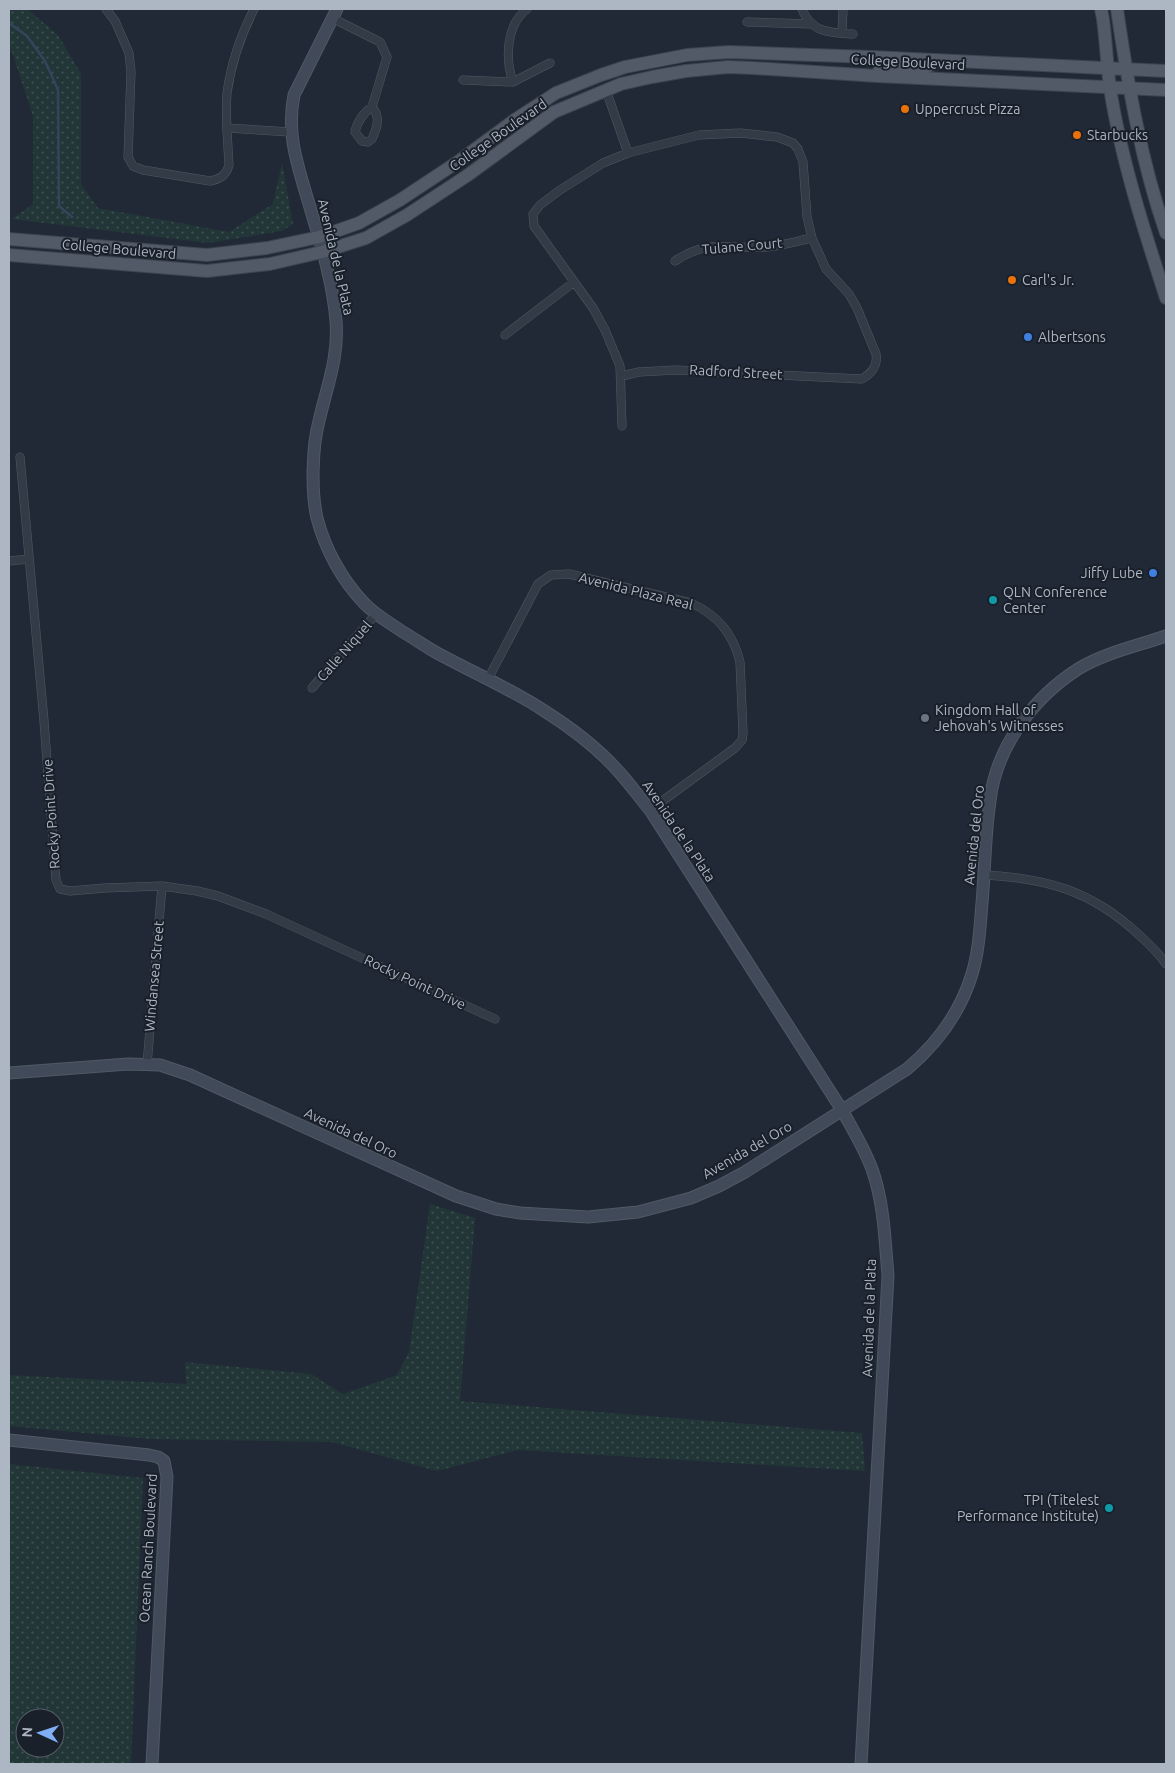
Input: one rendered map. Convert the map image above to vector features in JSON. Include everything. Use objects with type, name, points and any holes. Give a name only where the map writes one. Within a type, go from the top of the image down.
[{"type":"main road","points":[[1101,9],[1104,19],[1110,88],[1123,150],[1142,221],[1166,298]]},
{"type":"main road","points":[[1117,9],[1128,88],[1158,211],[1166,233]]},
{"type":"main road","name":"College Boulevard","points":[[9,239],[207,255],[267,248],[319,237],[359,223],[392,205],[556,93],[625,67],[687,55],[729,52],[865,56],[1166,71]]},
{"type":"main road","points":[[761,68],[788,64],[819,66],[854,65],[861,62],[865,56]]},
{"type":"main road","points":[[877,76],[879,71],[886,67],[924,68],[944,60]]},
{"type":"main road","points":[[606,90],[608,83],[620,75],[647,68],[657,61]]},
{"type":"main road","name":"College Boulevard","points":[[9,255],[207,271],[270,264],[322,252],[366,238],[407,215],[554,112],[621,84],[686,71],[728,67],[761,68],[877,76],[1166,90]]},
{"type":"main road","points":[[554,112],[556,106],[591,88],[601,75]]},
{"type":"main road","points":[[1153,257],[1166,270]]},
{"type":"street","points":[[106,9],[115,21],[129,53],[131,72],[128,157],[133,166],[143,170],[210,181],[220,179],[227,172],[229,166],[227,93],[234,59],[244,29],[254,9]]},
{"type":"street","points":[[513,82],[508,64],[508,48],[511,33],[518,19],[527,9]]},
{"type":"street","points":[[802,9],[813,24],[828,33],[852,34]]},
{"type":"street","points":[[842,33],[843,9]]},
{"type":"street","points":[[335,13],[380,42],[387,57],[372,107]]},
{"type":"street","name":"Avenida de la Plata","points":[[335,13],[294,95],[290,132],[319,237],[333,301],[336,330],[336,355],[318,427],[312,482],[317,518],[330,555],[350,587],[364,604],[376,614],[436,652],[542,709],[579,735],[618,770],[650,810],[842,1110],[864,1150],[880,1196],[885,1228],[888,1276],[861,1764]]},
{"type":"street","points":[[747,22],[813,24]]},
{"type":"street","points":[[463,80],[513,82],[550,63]]},
{"type":"street","points":[[606,90],[628,153],[596,168],[560,190],[533,214],[534,226],[593,308],[605,330],[620,366],[622,376],[622,426]]},
{"type":"street","points":[[227,128],[290,132]]},
{"type":"street","name":"Radford Street","points":[[622,376],[639,372],[676,370],[862,378],[874,370],[877,360],[857,308],[849,294],[826,269],[812,238],[806,217],[803,162],[798,149],[793,143],[777,137],[740,133],[699,135],[628,153]]},
{"type":"street","name":"Tulane Court","points":[[675,261],[690,251],[720,246],[766,247],[812,238]]},
{"type":"street","points":[[505,335],[574,282]]},
{"type":"street","name":"Rocky Point Drive","points":[[20,457],[44,721],[56,880],[60,889],[70,891],[162,886],[197,891],[239,903],[495,1019]]},
{"type":"street","points":[[9,561],[29,559]]},
{"type":"street","name":"Avenida Plaza Real","points":[[488,679],[538,584],[551,575],[569,574],[691,603],[717,618],[729,632],[740,662],[744,733],[742,740],[732,750],[650,810]]},
{"type":"street","name":"Calle Niquel","points":[[312,688],[376,614]]},
{"type":"street","name":"Avenida del Oro","points":[[9,1073],[128,1064],[160,1065],[190,1075],[456,1196],[496,1209],[520,1213],[588,1217],[638,1212],[691,1198],[745,1172],[907,1069],[944,1032],[954,1016],[972,974],[979,945],[991,792],[1006,748],[1023,720],[1047,694],[1078,669],[1107,656],[1166,636]]},
{"type":"street","points":[[985,875],[1009,876],[1057,886],[1093,900],[1122,919],[1158,953],[1166,964]]},
{"type":"street","name":"Windansea Street","points":[[147,1064],[162,886]]},
{"type":"street","name":"Ocean Ranch Boulevard","points":[[9,1440],[149,1455],[164,1461],[167,1468],[167,1477],[152,1764]]},
{"type":"green space","points":[[9,9],[27,9],[58,35],[81,74],[81,184],[98,208],[229,232],[273,204],[282,163],[293,224],[282,231],[208,243],[12,219],[33,204],[33,116],[12,52],[9,49]]},
{"type":"green space","points":[[430,1204],[475,1218],[460,1401],[862,1433],[865,1471],[518,1450],[437,1471],[332,1442],[150,1439],[9,1426],[9,1375],[186,1384],[185,1362],[311,1374],[343,1394],[397,1375],[409,1352]]},
{"type":"green space","points":[[9,1464],[143,1478],[131,1764],[9,1764]]},
{"type":"waterway","points":[[9,23],[27,36],[45,61],[58,90],[59,206],[72,217]]},
{"type":"place","name":"Uppercrust Pizza","points":[[905,109]]},
{"type":"place","name":"Starbucks","points":[[1077,135]]},
{"type":"place","name":"Carl's Jr.","points":[[1012,280]]},
{"type":"place","name":"Albertsons","points":[[1028,337]]},
{"type":"place","name":"Jiffy Lube","points":[[1153,573]]},
{"type":"place","name":"QLN Conference Center","points":[[993,600]]},
{"type":"place","name":"Kingdom Hall of Jehovah's Witnesses","points":[[925,718]]},
{"type":"place","name":"TPI (Titelest Performance Institute)","points":[[1109,1508]]}]
